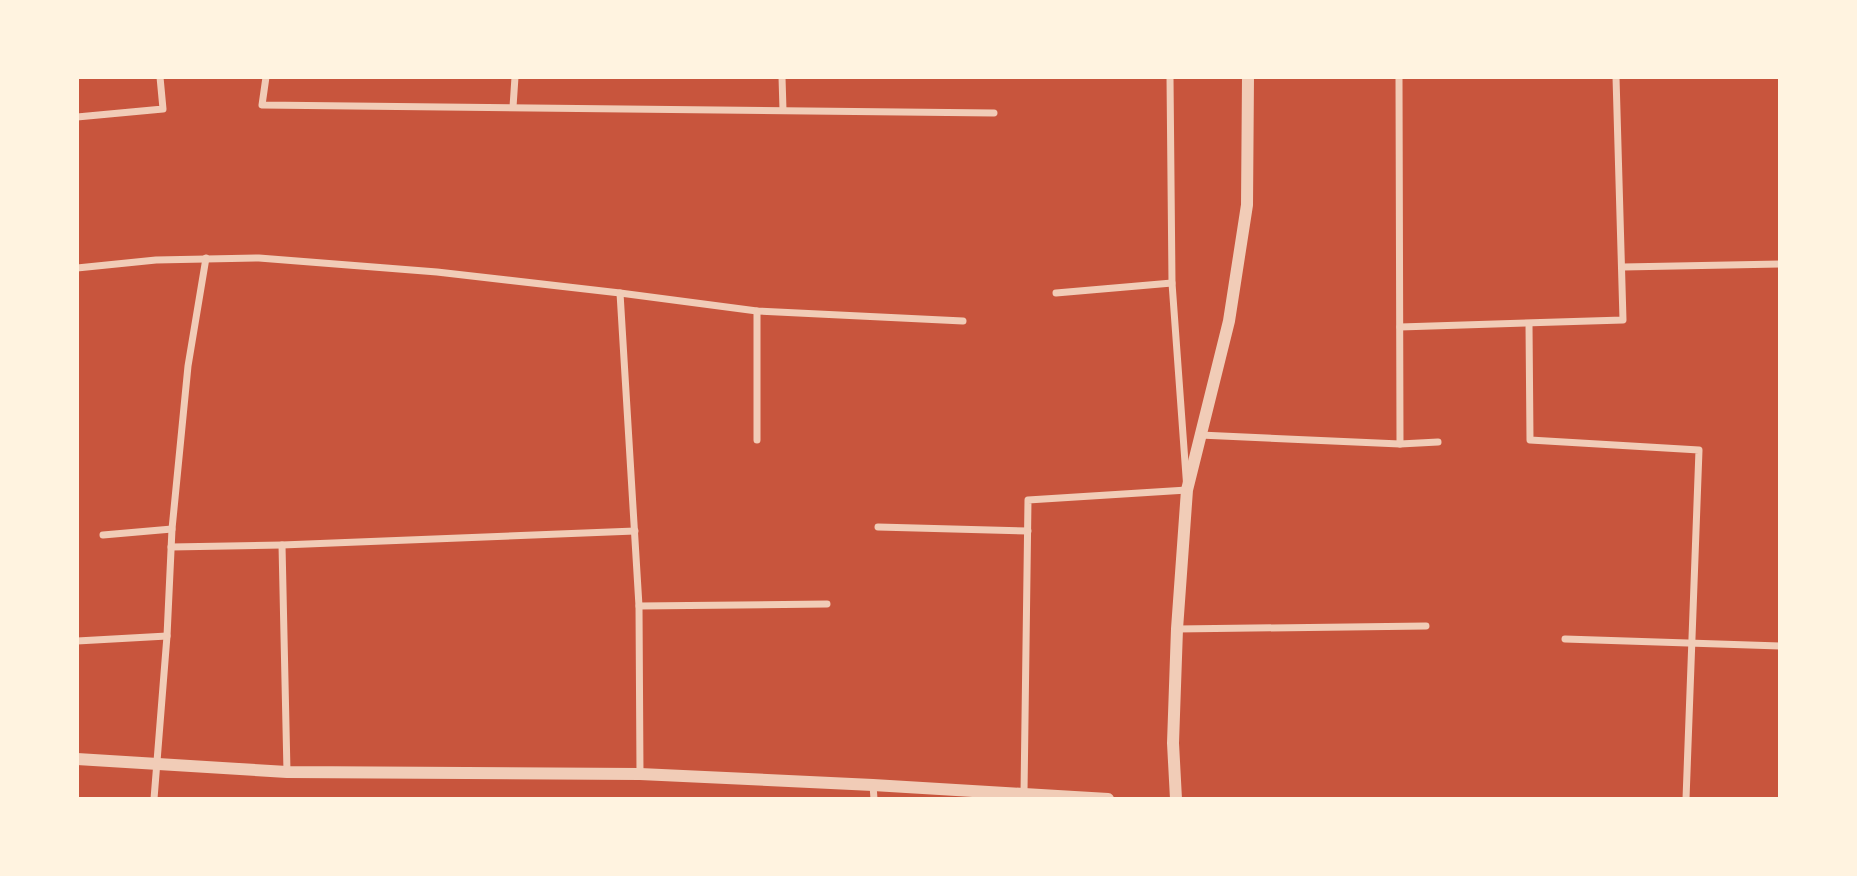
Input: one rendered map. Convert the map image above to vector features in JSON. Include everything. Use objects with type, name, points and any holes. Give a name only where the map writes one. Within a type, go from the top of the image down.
[{"type":"street","points":[[77,117],[163,108],[160,77]]},
{"type":"street","points":[[266,77],[262,105],[994,113]]},
{"type":"street","points":[[513,107],[515,77]]},
{"type":"street","points":[[782,77],[783,110]]},
{"type":"street","points":[[1170,77],[1172,283],[1186,490],[1173,743],[1176,799]]},
{"type":"street","points":[[1186,490],[1229,321],[1247,205],[1248,77]]},
{"type":"street","points":[[1399,77],[1400,444]]},
{"type":"street","points":[[1400,327],[1623,320],[1616,77]]},
{"type":"street","points":[[77,268],[206,258],[259,258],[437,272],[757,312],[963,321]]},
{"type":"street","points":[[154,799],[167,636],[172,529],[188,366],[206,258]]},
{"type":"street","points":[[1623,267],[1780,264]]},
{"type":"street","points":[[1056,293],[1172,283]]},
{"type":"street","points":[[620,293],[639,606],[640,774]]},
{"type":"street","points":[[757,312],[757,440]]},
{"type":"street","points":[[1529,324],[1530,440],[1699,450],[1686,799]]},
{"type":"street","points":[[1200,435],[1400,444],[1438,442]]},
{"type":"street","points":[[1024,793],[1028,500],[1186,490]]},
{"type":"street","points":[[878,527],[1028,531]]},
{"type":"street","points":[[103,535],[172,529]]},
{"type":"street","points":[[171,547],[635,531]]},
{"type":"street","points":[[282,545],[287,772]]},
{"type":"street","points":[[639,606],[827,604]]},
{"type":"street","points":[[1177,629],[1426,626]]},
{"type":"street","points":[[77,641],[167,636]]},
{"type":"street","points":[[1565,639],[1780,646]]},
{"type":"street","points":[[77,759],[287,772],[640,774],[1108,799]]},
{"type":"street","points":[[873,785],[874,799]]}]
